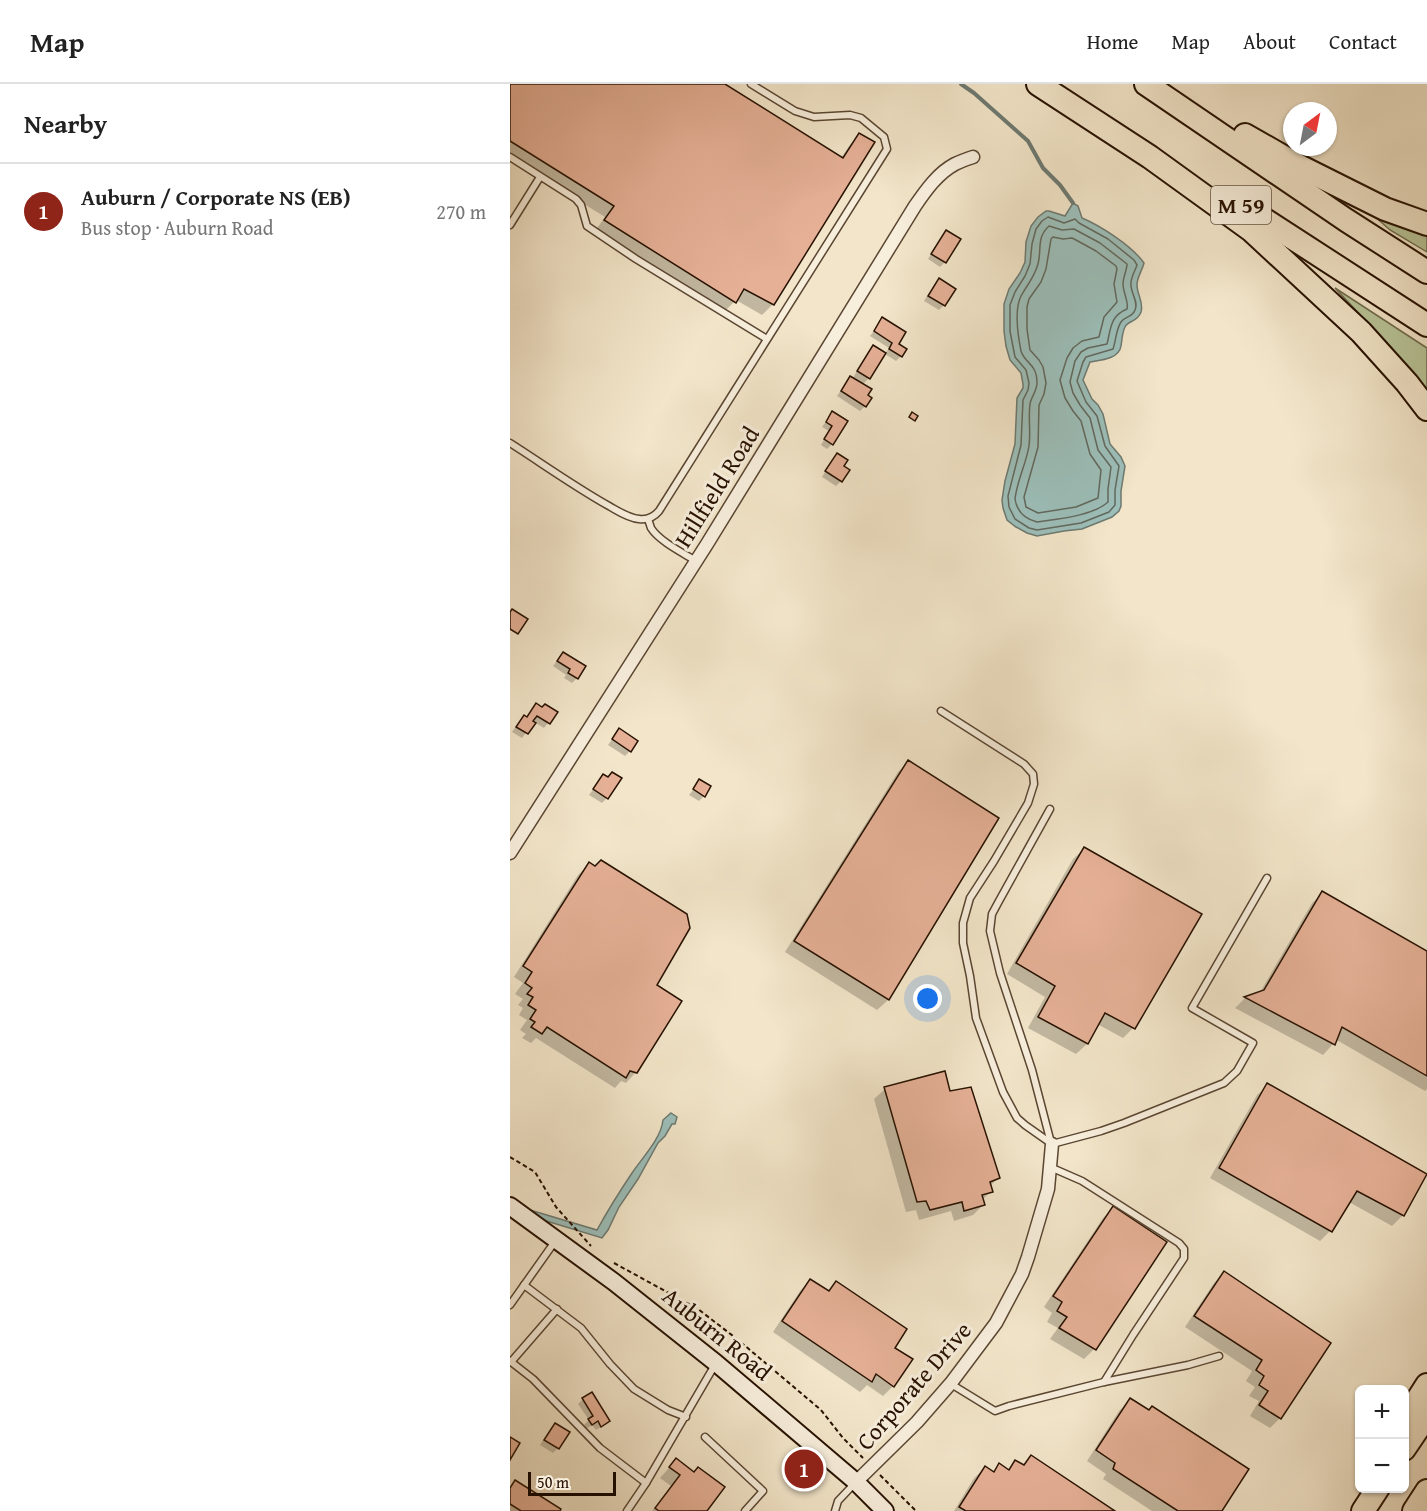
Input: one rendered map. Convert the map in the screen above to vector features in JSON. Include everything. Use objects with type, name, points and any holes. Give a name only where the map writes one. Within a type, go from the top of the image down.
[{"type":"highway","points":[[1038,84],[1150,157],[1251,230],[1361,332],[1427,409]]},
{"type":"highway","name":"M 59","points":[[1054,84],[1427,325]]},
{"type":"highway","name":"M 59","points":[[1146,84],[1346,220],[1427,272]]},
{"type":"highway","points":[[1165,84],[1229,126],[1301,167],[1385,209],[1427,224]]},
{"type":"highway","points":[[1409,1413],[1427,1385]]},
{"type":"highway","points":[[1409,1442],[1427,1415]]},
{"type":"highway","points":[[1414,1511],[1427,1491]]},
{"type":"main road","name":"Auburn Road","points":[[510,1206],[614,1282],[716,1363],[856,1482],[885,1511]]},
{"type":"street","name":"Hillfield Road","points":[[510,853],[696,561],[915,206],[946,170],[973,157]]},
{"type":"street","name":"Corporate Drive","points":[[856,1482],[917,1422],[951,1383],[996,1323],[1022,1274],[1028,1257],[1048,1189],[1052,1144]]},
{"type":"lane","points":[[510,443],[602,502],[630,517],[648,519],[659,511],[887,149],[884,137],[861,118],[850,115],[814,117],[795,111],[751,84]]},
{"type":"lane","points":[[510,157],[576,199],[581,205],[587,226],[767,339]]},
{"type":"lane","points":[[510,225],[540,177]]},
{"type":"lane","points":[[648,519],[651,529],[657,535],[696,561]]},
{"type":"lane","points":[[941,711],[1024,764],[1033,774],[1034,784],[1028,803],[970,898],[963,922],[963,943],[976,1018],[1003,1092],[1017,1118],[1052,1144],[1124,1123],[1224,1083],[1237,1071],[1252,1042],[1192,1008],[1267,878]]},
{"type":"lane","points":[[1050,809],[992,915],[990,932],[1000,973],[1032,1070],[1052,1144]]},
{"type":"lane","points":[[1050,1166],[1082,1181],[1179,1243],[1184,1249],[1184,1258],[1132,1335],[1104,1382]]},
{"type":"lane","points":[[510,1305],[556,1239]]},
{"type":"lane","points":[[524,1285],[581,1328],[634,1389],[668,1410],[686,1417]]},
{"type":"lane","points":[[557,1309],[511,1361],[533,1379],[600,1448],[646,1483]]},
{"type":"lane","points":[[951,1383],[994,1411],[1104,1382],[1188,1365],[1219,1356]]},
{"type":"lane","points":[[627,1511],[686,1417],[716,1363]]},
{"type":"lane","points":[[705,1437],[763,1491],[745,1511]]},
{"type":"lane","points":[[835,1511],[838,1501],[856,1482]]},
{"type":"path","points":[[510,1157],[535,1172],[556,1207],[592,1247]]},
{"type":"path","points":[[607,1259],[698,1310],[737,1339],[821,1410],[843,1438],[916,1511]]},
{"type":"green space","points":[[1372,214],[1427,230],[1427,252],[1390,230]]},
{"type":"green space","points":[[1335,288],[1427,348],[1427,394],[1380,336]]},
{"type":"water","points":[[1073,203],[1078,206],[1082,218],[1116,237],[1144,263],[1137,282],[1142,305],[1139,316],[1125,327],[1117,354],[1090,362],[1083,380],[1092,399],[1103,414],[1110,444],[1125,466],[1121,506],[1112,517],[1082,529],[1037,536],[1027,533],[1007,520],[1003,508],[1005,481],[1015,444],[1017,398],[1023,388],[1021,373],[1010,360],[1006,346],[1004,304],[1009,289],[1025,262],[1026,242],[1031,226],[1046,211],[1065,216]]},
{"type":"water","points":[[671,1113],[677,1117],[675,1124],[672,1124],[658,1143],[602,1238],[510,1210],[510,1204],[597,1230],[655,1141],[663,1120]]},
{"type":"building","points":[[510,84],[725,84],[843,158],[859,133],[875,142],[774,305],[744,289],[736,303],[604,220],[614,206],[510,141]]},
{"type":"building","points":[[946,230],[961,239],[946,263],[931,254]]},
{"type":"building","points":[[939,278],[956,289],[945,306],[928,296]]},
{"type":"building","points":[[882,317],[906,332],[899,344],[907,349],[902,357],[889,349],[892,343],[874,331]]},
{"type":"building","points":[[873,345],[886,353],[870,379],[857,371]]},
{"type":"building","points":[[850,376],[872,389],[868,395],[872,398],[866,407],[841,391]]},
{"type":"building","points":[[832,411],[848,421],[833,445],[824,439],[832,426],[826,422]]},
{"type":"building","points":[[912,412],[918,416],[915,421],[909,417]]},
{"type":"building","points":[[837,453],[848,460],[844,466],[850,470],[842,482],[825,471]]},
{"type":"building","points":[[512,609],[528,619],[518,634],[510,629]]},
{"type":"building","points":[[563,652],[586,666],[578,679],[568,673],[570,669],[557,661]]},
{"type":"building","points":[[536,703],[542,707],[545,704],[558,712],[550,724],[537,716],[533,721],[536,723],[528,734],[516,727],[524,715],[527,717]]},
{"type":"building","points":[[619,728],[638,741],[631,752],[612,739]]},
{"type":"building","points":[[908,760],[999,818],[889,1000],[794,941]]},
{"type":"building","points":[[612,772],[622,778],[608,799],[593,789],[603,774],[608,777]]},
{"type":"building","points":[[699,779],[711,786],[705,797],[693,789]]},
{"type":"building","points":[[1084,847],[1202,914],[1135,1029],[1105,1013],[1088,1044],[1038,1017],[1055,986],[1016,963]]},
{"type":"building","points":[[601,860],[687,914],[690,928],[657,985],[682,1001],[637,1073],[630,1071],[626,1078],[547,1027],[542,1034],[531,1027],[535,1022],[530,1019],[536,1010],[528,1005],[533,997],[527,994],[532,988],[525,983],[532,972],[523,966],[589,862],[595,866]]},
{"type":"building","points":[[1322,891],[1427,951],[1427,1076],[1342,1027],[1335,1045],[1244,997],[1264,990]]},
{"type":"building","points":[[945,1071],[950,1091],[971,1087],[1000,1178],[990,1182],[993,1192],[982,1195],[985,1205],[964,1211],[962,1202],[930,1210],[926,1201],[917,1202],[884,1087]]},
{"type":"building","points":[[1267,1083],[1427,1174],[1404,1216],[1357,1191],[1332,1232],[1219,1168]]},
{"type":"building","points":[[1113,1206],[1167,1242],[1096,1350],[1059,1328],[1067,1317],[1057,1311],[1062,1302],[1053,1296]]},
{"type":"building","points":[[1224,1271],[1331,1343],[1281,1419],[1259,1405],[1268,1391],[1259,1385],[1264,1376],[1256,1370],[1262,1360],[1194,1316]]},
{"type":"building","points":[[810,1279],[829,1291],[836,1281],[907,1329],[895,1348],[913,1359],[894,1387],[876,1374],[872,1382],[782,1321]]},
{"type":"building","points":[[592,1392],[610,1421],[601,1427],[598,1421],[592,1425],[588,1419],[593,1416],[582,1398]]},
{"type":"building","points":[[1130,1398],[1149,1410],[1152,1406],[1249,1469],[1222,1511],[1178,1511],[1113,1469],[1115,1463],[1096,1450]]},
{"type":"building","points":[[555,1423],[570,1432],[559,1449],[544,1440]]},
{"type":"building","points":[[510,1437],[520,1443],[510,1460]]},
{"type":"building","points":[[1031,1455],[1115,1511],[966,1511],[959,1507],[985,1466],[994,1472],[999,1463],[1009,1470],[1015,1460],[1024,1465]]},
{"type":"building","points":[[676,1458],[694,1472],[698,1467],[725,1487],[707,1511],[659,1511],[655,1508],[680,1475],[669,1467]]},
{"type":"building","points":[[515,1480],[561,1509],[560,1511],[521,1511],[510,1504],[510,1488]]},
{"type":"waterway","points":[[961,84],[1028,141],[1043,168],[1060,185],[1073,203]]},
{"type":"place","name":"Auburn / Corporate NS (EB)","points":[[804,1469]]}]
